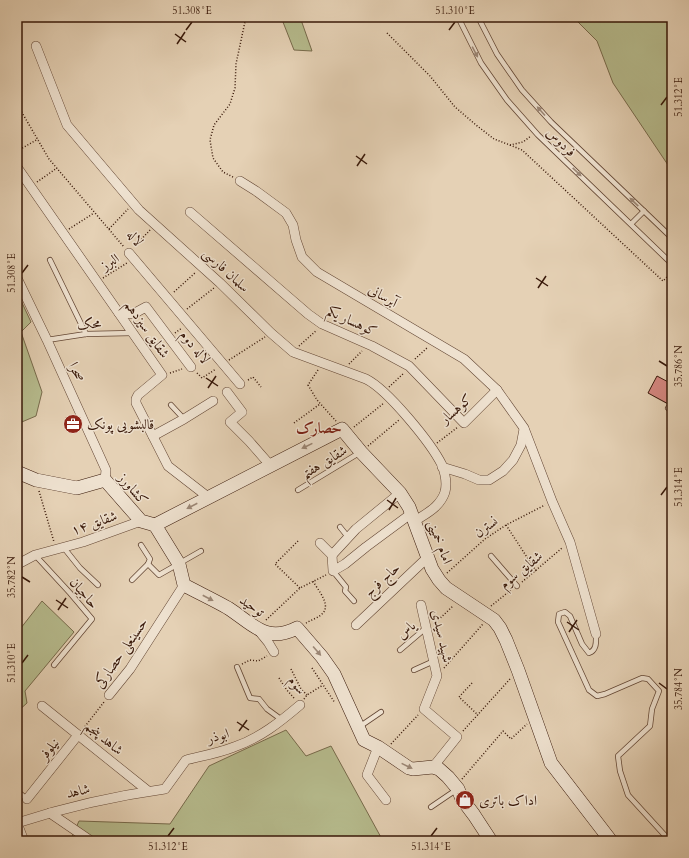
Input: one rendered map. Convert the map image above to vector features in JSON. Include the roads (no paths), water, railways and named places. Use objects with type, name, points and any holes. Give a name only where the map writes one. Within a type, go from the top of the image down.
[{"type":"street","name":"سلمان فارسی","points":[[36,46],[67,125],[134,203],[293,352],[374,383],[405,415],[431,447],[442,467]]},
{"type":"street","name":"شقایق سیزدهم","points":[[17,167],[162,375],[138,395],[136,403],[168,466],[208,497]]},
{"type":"street","name":"آبرسانی","points":[[240,181],[286,213],[293,225],[302,257],[317,272],[464,359],[497,390],[524,428],[552,501],[570,542],[596,634]]},
{"type":"street","name":"کوهسار یکم","points":[[190,212],[308,314],[322,324],[369,344],[409,366],[464,423]]},
{"type":"street","name":"لاله","points":[[132,256],[240,384]]},
{"type":"street","name":"صحرا","points":[[17,278],[106,470],[105,480]]},
{"type":"street","name":"لاله دوم","points":[[119,313],[133,314],[146,307],[191,367]]},
{"type":"street","name":"کوهسار","points":[[464,423],[497,390]]},
{"type":"street","points":[[184,585],[179,564],[155,525],[270,465],[230,422],[242,412],[227,392]]},
{"type":"street","points":[[153,436],[184,420],[213,401]]},
{"type":"street","points":[[442,467],[479,480],[489,480],[503,471],[513,460],[522,445],[524,428]]},
{"type":"street","name":"امام خمینی","points":[[270,465],[344,431],[361,452],[400,493],[413,517],[432,569],[439,580],[446,588],[487,615],[500,628],[518,670],[548,757],[555,770],[611,841]]},
{"type":"street","points":[[320,543],[332,555],[333,571],[346,564],[413,517],[436,507],[445,492],[446,483],[442,467]]},
{"type":"street","name":"کشاورز","points":[[17,472],[36,480],[77,488],[105,480],[141,521],[155,525]]},
{"type":"street","points":[[332,555],[348,537],[400,493]]},
{"type":"street","name":"شقایق ۱۴","points":[[17,563],[20,563],[35,555],[60,549],[141,521]]},
{"type":"street","name":"حاج فرج","points":[[356,625],[428,557]]},
{"type":"street","name":"توحید","points":[[184,585],[228,608],[258,630],[280,635],[297,628],[322,657],[334,674],[358,728]]},
{"type":"street","name":"حسینعلی حصارکی","points":[[109,696],[130,669],[184,585]]},
{"type":"street","name":"شهید سیدی","points":[[421,606],[437,676],[424,709],[457,737],[433,767]]},
{"type":"street","points":[[258,630],[274,652]]},
{"type":"street","name":"ابوذر","points":[[148,791],[165,789],[186,760],[234,747],[262,734],[300,705]]},
{"type":"street","name":"شاهد پنجم","points":[[42,706],[148,791]]},
{"type":"street","points":[[358,728],[364,740],[381,749],[409,768],[433,767],[439,769],[457,788],[470,797],[501,841]]},
{"type":"street","name":"نیلوفر","points":[[27,799],[78,735]]},
{"type":"street","points":[[381,749],[367,775],[386,800]]},
{"type":"street","points":[[457,788],[462,799],[491,841]]},
{"type":"street","name":"شاهد","points":[[17,823],[96,800],[148,791]]},
{"type":"street","points":[[50,813],[91,841]]},
{"type":"street","points":[[17,823],[24,841]]},
{"type":"lane","name":"فردوس","points":[[458,17],[481,63],[507,100],[536,132],[672,264]]},
{"type":"lane","name":"فردوس","points":[[478,17],[496,54],[522,90],[551,122],[672,238]]},
{"type":"lane","points":[[631,224],[644,211]]},
{"type":"lane","points":[[50,260],[86,334]]},
{"type":"lane","name":"محک","points":[[47,340],[86,334],[133,333]]},
{"type":"lane","points":[[171,405],[184,420]]},
{"type":"lane","name":"شقایق هفتم","points":[[298,490],[361,452]]},
{"type":"lane","points":[[340,527],[348,537]]},
{"type":"lane","points":[[132,580],[148,564],[150,559],[141,545]]},
{"type":"lane","points":[[60,549],[98,585]]},
{"type":"lane","points":[[148,564],[160,576],[201,551]]},
{"type":"lane","name":"حاجیان","points":[[35,555],[92,619],[54,665]]},
{"type":"lane","points":[[492,556],[517,586]]},
{"type":"lane","points":[[333,571],[346,587],[345,591],[354,601]]},
{"type":"lane","points":[[596,634],[596,646],[594,651],[589,654],[582,644],[570,616],[565,612],[559,614],[558,622],[589,690],[597,696],[606,694],[642,678],[648,679],[659,691],[652,709],[650,726],[618,756],[620,771],[628,795],[670,841]]},
{"type":"lane","name":"یاس","points":[[400,650],[427,628]]},
{"type":"lane","points":[[414,670],[434,661]]},
{"type":"lane","points":[[236,667],[250,698],[259,699],[267,709],[282,720]]},
{"type":"lane","points":[[358,728],[381,712]]},
{"type":"lane","points":[[431,807],[457,788]]},
{"type":"lane","points":[[17,792],[27,799]]},
{"type":"place","name":"قالبشویی پونک","points":[[73,424]]},
{"type":"place","name":"اداک باتری","points":[[465,800]]},
{"type":"district","name":"حصارک","points":[[319,428]]}]
